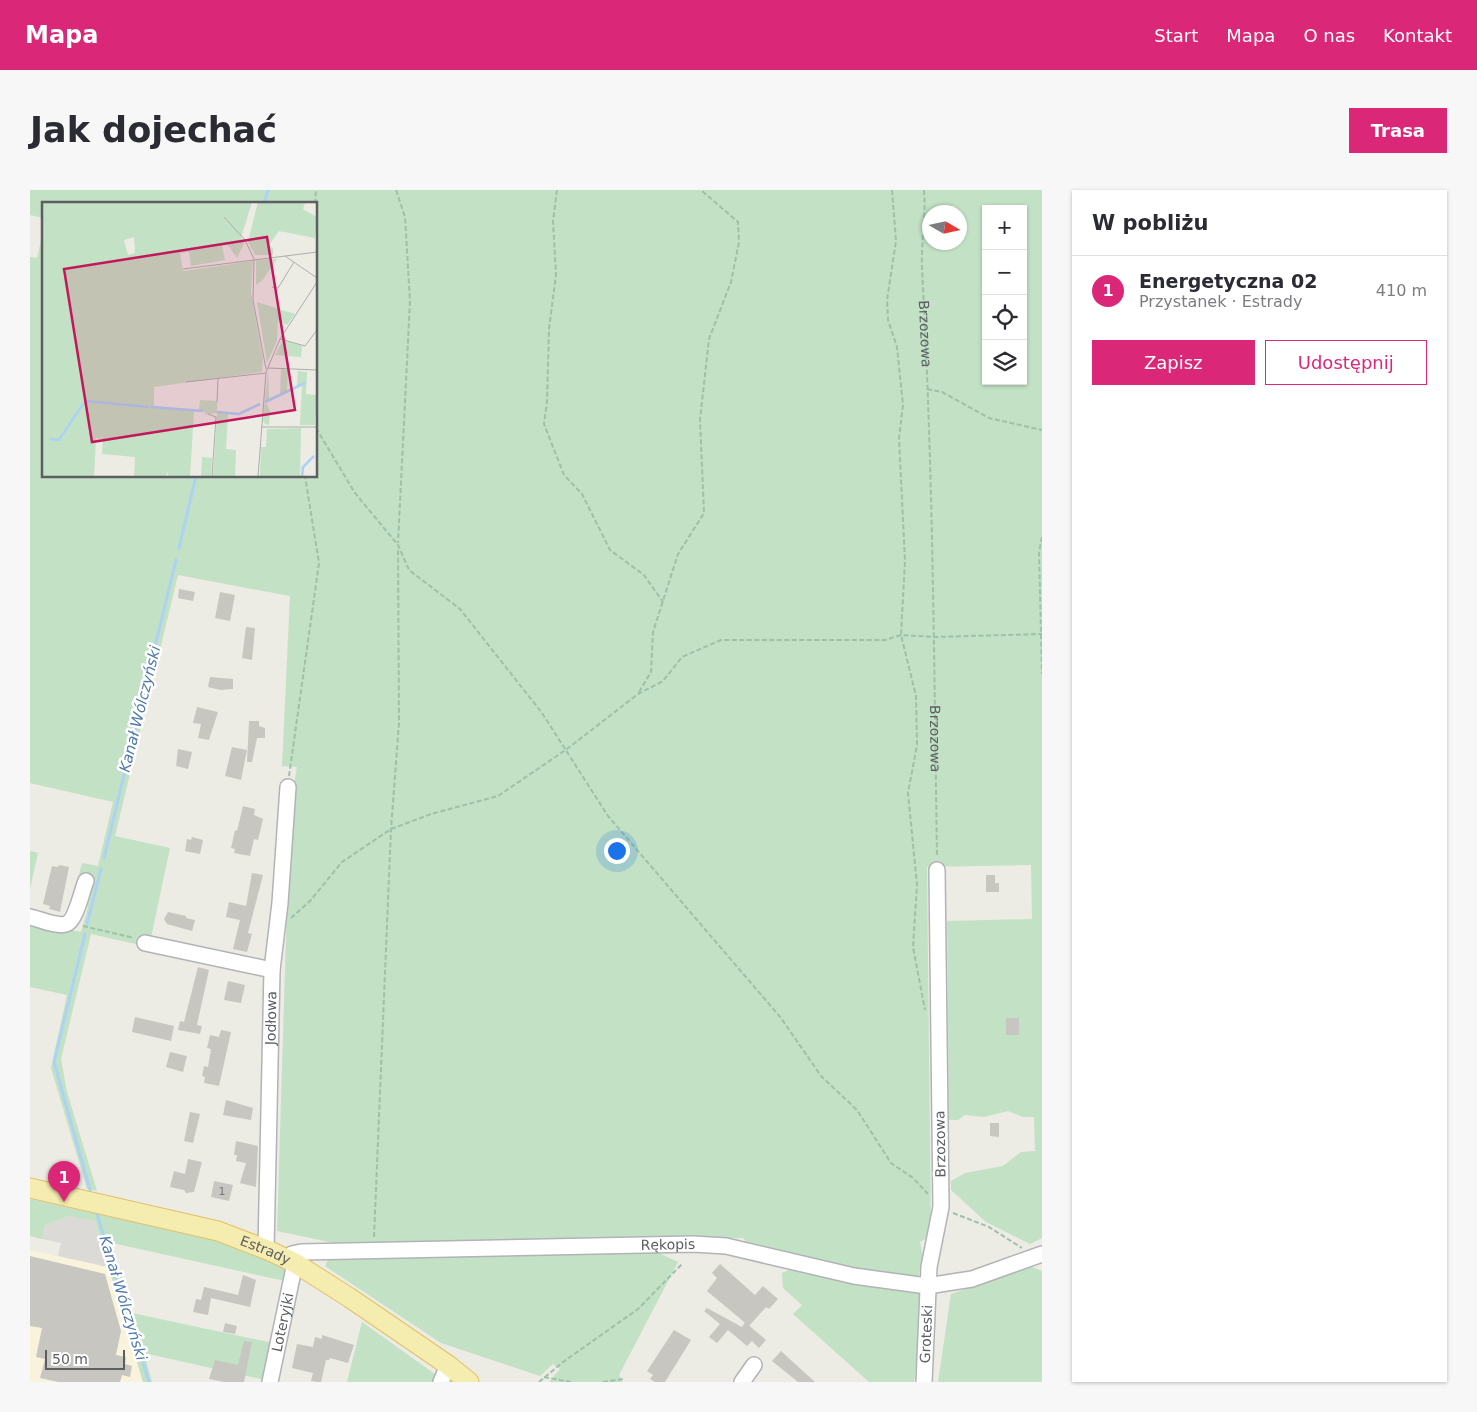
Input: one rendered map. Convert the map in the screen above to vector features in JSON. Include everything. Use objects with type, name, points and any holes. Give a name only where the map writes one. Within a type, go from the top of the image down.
[{"type":"main road","name":"Estrady","points":[[30,1188],[218,1231],[266,1249],[291,1261],[444,1374],[469,1382]]},
{"type":"street","name":"Jodłowa","points":[[266,1249],[272,970],[277,932],[288,786]]},
{"type":"street","name":"Brzozowa","points":[[927,1286],[930,1256],[941,1208],[938,870]]},
{"type":"street","points":[[30,918],[61,924],[68,922],[74,916],[86,880]]},
{"type":"street","points":[[146,943],[272,970]]},
{"type":"street","name":"Rękopis","points":[[291,1261],[292,1254],[301,1252],[708,1245],[726,1246],[854,1276],[927,1286],[972,1279],[1038,1255]]},
{"type":"street","name":"Loteryjki","points":[[270,1382],[291,1261]]},
{"type":"street","name":"Groteski","points":[[924,1382],[927,1286]]},
{"type":"street","points":[[742,1382],[754,1365]]},
{"type":"path","points":[[374,1250],[391,830],[399,723],[398,545],[410,301],[405,217],[397,190]]},
{"type":"path","points":[[557,190],[553,221],[556,275],[548,329],[547,401],[544,424],[552,440],[564,475],[582,494],[610,550],[644,576],[663,602]]},
{"type":"path","points":[[638,694],[651,672],[653,632],[678,554],[704,513],[700,420],[709,339],[731,282],[739,242],[738,222],[701,190]]},
{"type":"path","points":[[892,190],[896,241],[887,300],[888,320],[897,347],[903,405],[899,438],[905,561],[900,635],[916,696],[917,745],[908,793],[917,885],[913,948],[923,1004],[927,1012]]},
{"type":"path","name":"Brzozowa","points":[[924,190],[926,205],[921,248],[934,637],[938,870]]},
{"type":"path","points":[[927,389],[942,392],[989,418],[1042,430]]},
{"type":"path","points":[[318,431],[355,493],[398,545],[409,570],[460,609],[542,713],[567,749],[570,760],[608,816],[781,1018],[821,1076],[857,1110],[891,1162],[913,1178],[941,1208],[990,1227],[1038,1255]]},
{"type":"path","points":[[288,786],[319,563],[305,478]]},
{"type":"path","points":[[1042,537],[1039,552],[1042,674]]},
{"type":"path","points":[[277,932],[310,901],[342,862],[391,830],[431,814],[498,796],[567,749],[638,694],[663,681],[682,657],[721,640],[885,640],[900,635],[934,637],[1041,634]]},
{"type":"path","points":[[68,922],[146,943]]},
{"type":"path","points":[[540,1382],[544,1377],[638,1309],[682,1264]]},
{"type":"path","points":[[544,1377],[571,1382]]},
{"type":"path","points":[[604,1382],[623,1379]]},
{"type":"shaded area","points":[[68,1216],[95,1221],[108,1267],[58,1256],[61,1243],[42,1239],[45,1225]]},
{"type":"shaded area","points":[[30,1250],[108,1267],[143,1382],[30,1382]]},
{"type":"green space","points":[[30,190],[1042,190],[1042,1238],[1030,1244],[986,1222],[951,1190],[951,1181],[965,1173],[1003,1166],[1021,1152],[1035,1151],[1034,1117],[1023,1117],[1008,1111],[984,1117],[965,1115],[958,1120],[949,1120],[947,921],[1032,919],[1031,865],[927,867],[931,1236],[920,1242],[923,1256],[918,1277],[896,1277],[752,1249],[743,1238],[348,1246],[277,1231],[290,807],[297,767],[282,766],[290,596],[178,575],[115,836],[170,848],[149,947],[91,934],[61,1059],[67,1092],[97,1191],[87,1189],[51,1068],[67,995],[30,987],[30,921],[81,932],[88,907],[84,905],[90,877],[79,874],[82,863],[98,866],[113,802],[30,783],[30,257],[37,258],[42,237],[42,478],[318,478],[318,202],[42,202],[42,218],[30,215]]},
{"type":"green space","points":[[30,851],[38,853],[30,889]]},
{"type":"green space","points":[[30,1199],[224,1241],[287,1268],[285,1281],[112,1243],[132,1313],[273,1343],[265,1380],[144,1353],[152,1382],[143,1382],[95,1221],[68,1216],[45,1225],[42,1239],[30,1236]]},
{"type":"green space","points":[[654,1251],[678,1262],[619,1375],[623,1382],[549,1382],[560,1369],[553,1364],[540,1376],[441,1343],[325,1266],[328,1260]]},
{"type":"green space","points":[[1032,1267],[1042,1271],[1042,1382],[938,1382],[951,1294]]},
{"type":"green space","points":[[789,1270],[922,1294],[921,1322],[914,1382],[869,1382],[793,1314],[802,1305],[783,1288],[782,1273]]},
{"type":"green space","points":[[362,1322],[439,1377],[437,1382],[347,1382]]},
{"type":"building","points":[[179,589],[195,592],[193,601],[178,598]]},
{"type":"building","points":[[220,592],[235,595],[230,621],[215,618]]},
{"type":"building","points":[[246,627],[255,628],[252,660],[242,658]]},
{"type":"building","points":[[210,677],[233,679],[233,689],[220,690],[208,687]]},
{"type":"building","points":[[197,707],[218,712],[209,740],[198,738],[201,724],[193,723]]},
{"type":"building","points":[[249,721],[259,721],[259,726],[265,728],[265,738],[257,738],[252,762],[247,762]]},
{"type":"building","points":[[232,747],[247,750],[241,780],[225,776]]},
{"type":"building","points":[[178,749],[192,752],[188,769],[176,766]]},
{"type":"building","points":[[243,806],[255,809],[254,815],[263,819],[258,840],[254,839],[250,856],[234,853],[235,849],[231,848]]},
{"type":"building","points":[[192,837],[203,840],[200,854],[185,851],[187,839],[191,840]]},
{"type":"building","points":[[59,865],[69,867],[60,912],[49,909],[50,906],[43,904],[52,866],[58,867]]},
{"type":"building","points":[[252,873],[263,875],[248,933],[252,934],[247,952],[233,949],[240,920],[226,917],[229,902],[246,906]]},
{"type":"building","points":[[986,875],[995,875],[995,883],[999,883],[999,892],[986,892]]},
{"type":"building","points":[[168,912],[195,920],[192,931],[167,924],[164,919]]},
{"type":"building","points":[[198,967],[209,970],[197,1025],[202,1026],[200,1034],[178,1030],[180,1021],[184,1022]]},
{"type":"building","points":[[228,981],[245,985],[241,1003],[224,1000]]},
{"type":"building","points":[[135,1017],[174,1026],[171,1041],[132,1032]]},
{"type":"building","points":[[1006,1018],[1019,1018],[1019,1035],[1006,1035]]},
{"type":"building","points":[[221,1030],[231,1032],[219,1086],[204,1083],[205,1077],[202,1076],[204,1066],[208,1067],[211,1049],[207,1048],[210,1035],[219,1037]]},
{"type":"building","points":[[170,1052],[187,1056],[183,1072],[166,1067]]},
{"type":"building","points":[[226,1100],[253,1108],[251,1120],[223,1115]]},
{"type":"building","points":[[190,1112],[200,1114],[193,1143],[184,1141]]},
{"type":"building","points":[[990,1123],[999,1123],[999,1137],[990,1136]]},
{"type":"building","points":[[236,1141],[258,1146],[256,1187],[240,1183],[246,1163],[236,1161],[237,1155],[234,1155]]},
{"type":"building","points":[[188,1159],[202,1162],[194,1192],[186,1193],[184,1190],[170,1187],[174,1171],[185,1174]]},
{"type":"building","points":[[214,1181],[233,1185],[229,1201],[211,1197]]},
{"type":"building","points":[[30,1256],[105,1274],[121,1331],[116,1355],[126,1357],[125,1364],[132,1366],[130,1377],[122,1375],[120,1382],[58,1382],[40,1378],[45,1359],[36,1357],[42,1328],[30,1326]]},
{"type":"building","points":[[720,1264],[755,1295],[763,1286],[778,1299],[769,1309],[766,1307],[749,1326],[707,1291],[717,1278],[712,1273]]},
{"type":"building","points":[[243,1275],[256,1280],[250,1307],[211,1298],[208,1315],[193,1312],[196,1299],[201,1300],[204,1287],[238,1295]]},
{"type":"building","points":[[707,1308],[742,1327],[745,1322],[766,1340],[759,1348],[752,1341],[747,1346],[728,1330],[717,1343],[709,1337],[720,1324],[704,1311]]},
{"type":"building","points":[[225,1323],[237,1326],[235,1334],[223,1332]]},
{"type":"building","points":[[674,1330],[691,1340],[665,1382],[655,1382],[650,1379],[653,1375],[647,1371]]},
{"type":"building","points":[[322,1335],[354,1345],[348,1363],[330,1358],[326,1360],[321,1382],[311,1381],[313,1373],[292,1368],[297,1344],[313,1347],[315,1337],[322,1339]]},
{"type":"building","points":[[244,1341],[252,1342],[244,1382],[224,1382],[209,1379],[215,1360],[238,1365]]},
{"type":"building","points":[[781,1351],[815,1382],[798,1382],[772,1361]]},
{"type":"waterway","name":"Kanał Wólczyński","points":[[265,202],[268,190]]},
{"type":"waterway","name":"Kanał Wólczyński","points":[[179,548],[196,478]]},
{"type":"waterway","name":"Kanał Wólczyński","points":[[104,858],[176,560]]},
{"type":"waterway","name":"Kanał Wólczyński","points":[[87,924],[101,869]]},
{"type":"waterway","name":"Kanał Wólczyński","points":[[85,934],[54,1062],[90,1190]]},
{"type":"waterway","name":"Kanał Wólczyński","points":[[97,1214],[149,1382]]},
{"type":"place","name":"Energetyczna 02","points":[[64,1202]]}]
